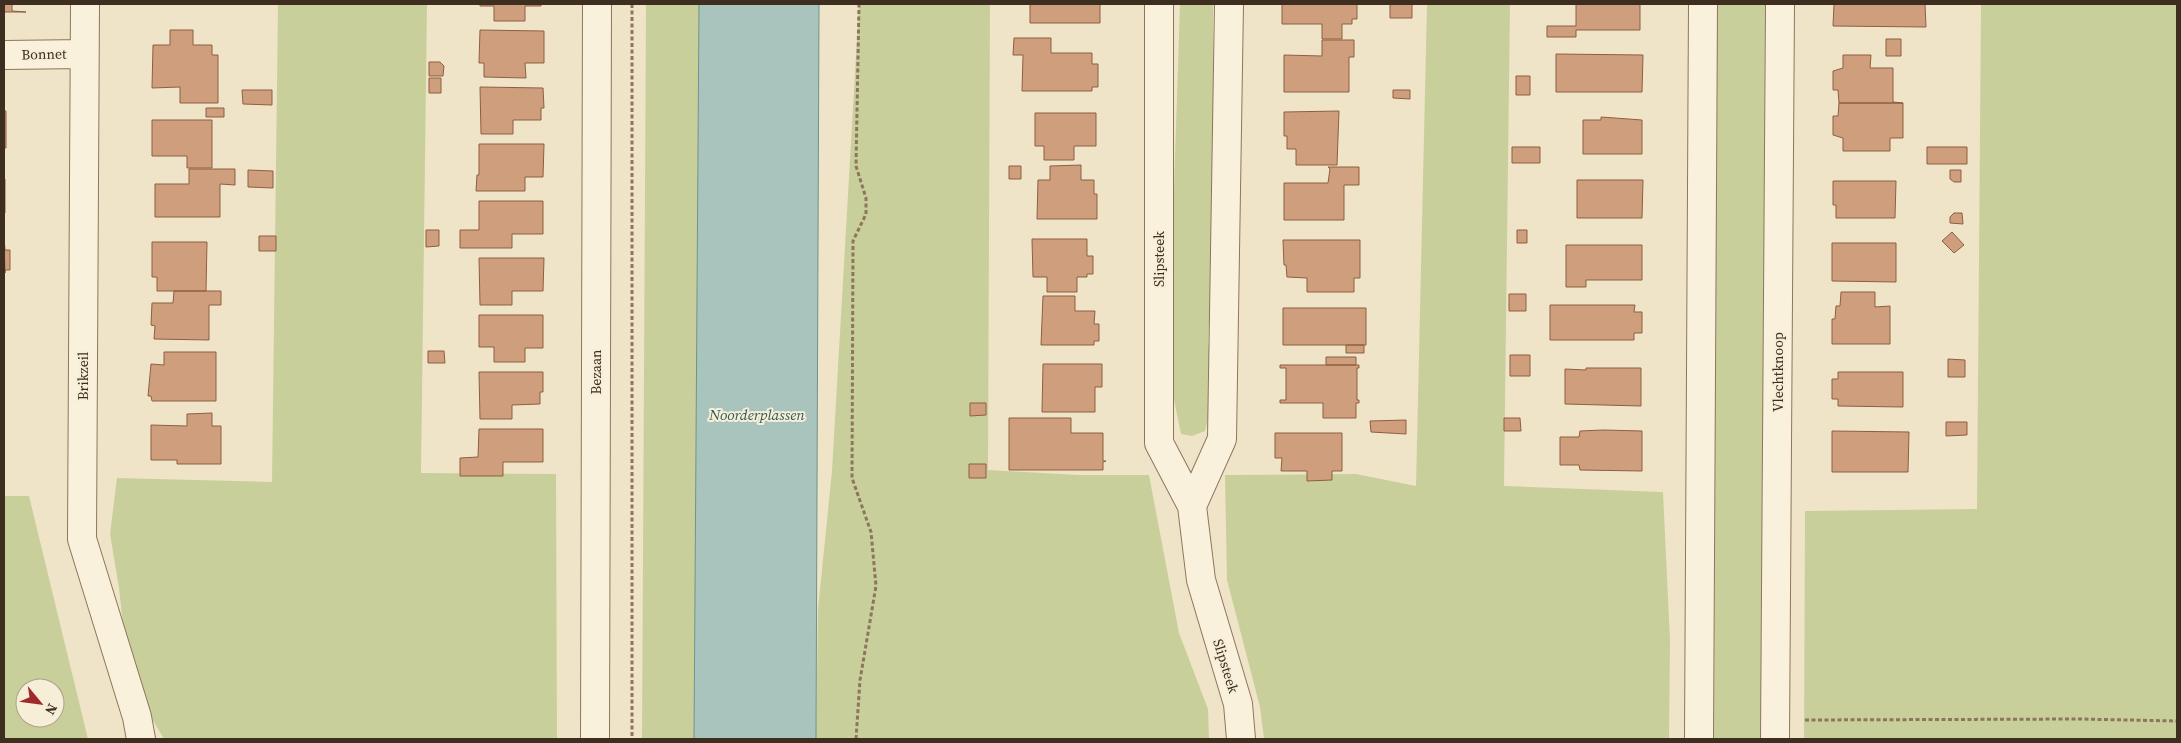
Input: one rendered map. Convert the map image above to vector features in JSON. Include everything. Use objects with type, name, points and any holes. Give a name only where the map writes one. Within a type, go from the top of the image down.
[{"type":"street","name":"Brikzeil","points":[[85,4],[82,539],[138,717],[141,739]]},
{"type":"street","name":"Bezaan","points":[[595,739],[598,4]]},
{"type":"street","name":"Slipsteek","points":[[1159,4],[1159,443],[1192,506],[1200,580],[1238,704],[1241,739]]},
{"type":"street","points":[[1192,506],[1222,439],[1229,4]]},
{"type":"street","points":[[1699,739],[1703,4]]},
{"type":"street","name":"Vlechtknoop","points":[[1776,730],[1780,4]]},
{"type":"street","name":"Bonnet","points":[[4,55],[84,54]]},
{"type":"path","points":[[632,4],[632,739]]},
{"type":"path","points":[[856,739],[860,680],[876,586],[871,532],[852,478],[853,241],[866,214],[866,198],[856,166],[859,4]]},
{"type":"path","points":[[1776,730],[2079,719],[2177,721]]},
{"type":"green space","points":[[278,4],[427,4],[421,473],[556,474],[557,739],[164,739],[129,680],[119,588],[110,534],[117,478],[272,482]]},
{"type":"green space","points":[[646,4],[699,4],[694,739],[642,739]]},
{"type":"green space","points":[[859,4],[990,4],[988,470],[1078,475],[1149,475],[1179,633],[1208,709],[1209,739],[816,739],[818,609],[832,471]]},
{"type":"green space","points":[[1180,4],[1213,4],[1213,216],[1208,345],[1219,345],[1216,387],[1205,431],[1192,436],[1181,434],[1168,371]]},
{"type":"green space","points":[[1427,4],[1510,4],[1504,486],[1663,492],[1670,640],[1669,739],[1264,739],[1260,707],[1227,580],[1225,475],[1356,474],[1416,486]]},
{"type":"green space","points":[[1716,4],[1765,4],[1762,739],[1714,739]]},
{"type":"green space","points":[[1981,4],[2177,4],[2177,739],[1804,739],[1805,511],[1977,509]]},
{"type":"green space","points":[[4,496],[29,496],[88,739],[4,739]]},
{"type":"water","name":"Noorderplassen","points":[[699,4],[819,4],[816,739],[694,739]]},
{"type":"building","points":[[4,4],[12,4],[12,11],[26,12],[4,12]]},
{"type":"building","points":[[480,4],[541,4],[541,6],[525,6],[525,21],[494,21],[494,6],[480,6]]},
{"type":"building","points":[[1030,4],[1100,4],[1100,23],[1030,23]]},
{"type":"building","points":[[1282,4],[1357,4],[1357,19],[1352,19],[1352,24],[1342,24],[1342,39],[1322,39],[1322,24],[1282,24]]},
{"type":"building","points":[[1390,4],[1412,4],[1412,18],[1390,18]]},
{"type":"building","points":[[1576,4],[1640,4],[1640,30],[1576,30],[1576,37],[1547,37],[1547,26],[1576,26]]},
{"type":"building","points":[[1834,4],[1925,4],[1926,27],[1833,26]]},
{"type":"building","points":[[170,30],[193,30],[193,45],[212,45],[212,55],[218,55],[218,103],[180,103],[180,87],[152,88],[153,45],[170,45]]},
{"type":"building","points":[[480,30],[544,31],[544,63],[525,63],[526,78],[484,77],[484,63],[479,63]]},
{"type":"building","points":[[1014,38],[1051,38],[1051,53],[1092,53],[1092,64],[1098,64],[1098,87],[1092,87],[1092,91],[1022,91],[1023,55],[1013,55]]},
{"type":"building","points":[[1886,39],[1901,39],[1901,56],[1886,56]]},
{"type":"building","points":[[1322,40],[1354,40],[1354,57],[1349,57],[1349,92],[1284,92],[1284,55],[1322,56]]},
{"type":"building","points":[[1556,54],[1643,55],[1642,92],[1556,92]]},
{"type":"building","points":[[1843,55],[1871,55],[1870,68],[1893,68],[1893,102],[1903,103],[1839,103],[1838,90],[1833,90],[1833,71],[1843,68]]},
{"type":"building","points":[[429,62],[440,62],[444,66],[443,76],[429,76]]},
{"type":"building","points":[[1516,76],[1530,76],[1530,95],[1516,95]]},
{"type":"building","points":[[429,78],[441,78],[441,93],[429,93]]},
{"type":"building","points":[[480,87],[543,88],[544,108],[541,108],[541,120],[513,120],[513,134],[481,134]]},
{"type":"building","points":[[242,90],[272,90],[272,105],[243,104]]},
{"type":"building","points":[[1393,90],[1410,90],[1410,99],[1393,98]]},
{"type":"building","points":[[1839,103],[1903,103],[1903,138],[1890,138],[1890,151],[1843,151],[1843,138],[1833,135],[1833,116],[1838,116]]},
{"type":"building","points":[[206,108],[224,108],[224,117],[206,117]]},
{"type":"building","points":[[4,111],[6,111],[6,148],[4,148]]},
{"type":"building","points":[[1339,111],[1337,165],[1296,165],[1296,149],[1287,149],[1287,136],[1284,136],[1284,112]]},
{"type":"building","points":[[1035,113],[1096,113],[1096,146],[1074,146],[1074,160],[1044,160],[1044,146],[1035,146]]},
{"type":"building","points":[[1601,117],[1642,120],[1642,154],[1583,154],[1583,120],[1601,120]]},
{"type":"building","points":[[152,120],[212,120],[212,168],[187,168],[187,156],[152,156]]},
{"type":"building","points":[[479,144],[544,144],[543,177],[525,177],[525,191],[476,191],[477,175],[479,175]]},
{"type":"building","points":[[1512,147],[1540,147],[1540,163],[1512,163]]},
{"type":"building","points":[[1927,147],[1967,147],[1967,164],[1927,164]]},
{"type":"building","points":[[1081,165],[1081,180],[1094,180],[1094,194],[1097,194],[1097,219],[1037,219],[1038,180],[1050,180],[1050,166]]},
{"type":"building","points":[[1009,166],[1021,166],[1021,179],[1009,179]]},
{"type":"building","points":[[1328,167],[1359,167],[1359,185],[1344,185],[1344,220],[1284,220],[1284,183],[1328,183],[1330,169]]},
{"type":"building","points":[[189,169],[235,169],[235,185],[220,184],[220,217],[155,217],[155,184],[189,184]]},
{"type":"building","points":[[248,170],[273,171],[273,188],[248,187]]},
{"type":"building","points":[[1950,170],[1961,170],[1961,182],[1954,182],[1950,179]]},
{"type":"building","points":[[5,179],[5,213],[4,213]]},
{"type":"building","points":[[1577,180],[1643,180],[1642,218],[1577,218]]},
{"type":"building","points":[[1833,181],[1896,181],[1895,218],[1836,218],[1836,205],[1833,205]]},
{"type":"building","points":[[479,201],[543,201],[543,234],[512,234],[512,248],[460,248],[460,230],[479,230]]},
{"type":"building","points":[[1954,213],[1962,213],[1963,224],[1950,223],[1950,217]]},
{"type":"building","points":[[426,230],[439,230],[439,246],[426,247]]},
{"type":"building","points":[[1517,230],[1527,230],[1527,243],[1517,243]]},
{"type":"building","points":[[1952,232],[1964,245],[1954,253],[1942,241]]},
{"type":"building","points":[[259,236],[276,236],[276,251],[259,251]]},
{"type":"building","points":[[4,238],[5,250],[10,250],[10,270],[5,270],[5,273]]},
{"type":"building","points":[[1032,239],[1087,239],[1087,256],[1093,256],[1093,274],[1087,274],[1087,277],[1077,277],[1077,292],[1047,292],[1047,277],[1033,277]]},
{"type":"building","points":[[1283,240],[1360,240],[1360,278],[1354,278],[1354,292],[1307,292],[1307,278],[1287,277],[1286,265],[1284,265]]},
{"type":"building","points":[[152,242],[207,242],[206,291],[157,291],[157,277],[152,277]]},
{"type":"building","points":[[1832,243],[1896,243],[1896,282],[1832,281]]},
{"type":"building","points":[[1566,245],[1642,245],[1642,280],[1586,280],[1586,287],[1566,287]]},
{"type":"building","points":[[479,258],[544,258],[543,291],[512,291],[512,305],[480,305]]},
{"type":"building","points":[[174,291],[221,291],[221,305],[209,305],[209,340],[154,339],[155,326],[151,325],[152,303],[173,303]]},
{"type":"building","points":[[1841,292],[1875,292],[1875,307],[1890,306],[1890,344],[1832,344],[1832,319],[1835,319],[1836,306],[1840,306]]},
{"type":"building","points":[[1509,294],[1526,294],[1526,311],[1509,311]]},
{"type":"building","points":[[1043,296],[1075,296],[1075,311],[1095,311],[1094,324],[1099,324],[1099,341],[1094,341],[1094,345],[1041,345]]},
{"type":"building","points":[[1550,305],[1635,305],[1634,312],[1642,312],[1642,333],[1634,333],[1634,340],[1550,340]]},
{"type":"building","points":[[1283,308],[1366,308],[1366,345],[1283,345]]},
{"type":"building","points":[[479,315],[543,315],[543,348],[525,348],[525,362],[494,362],[494,347],[479,347]]},
{"type":"building","points":[[1346,345],[1364,345],[1364,353],[1346,353]]},
{"type":"building","points":[[428,351],[444,351],[445,363],[428,363]]},
{"type":"building","points":[[164,352],[216,352],[216,401],[152,401],[151,396],[148,396],[151,364],[164,365]]},
{"type":"building","points":[[1510,355],[1530,355],[1530,376],[1510,376]]},
{"type":"building","points":[[1326,357],[1356,357],[1356,365],[1326,365]]},
{"type":"building","points":[[1948,359],[1965,360],[1965,377],[1948,377]]},
{"type":"building","points":[[1043,364],[1102,364],[1102,387],[1095,387],[1095,412],[1042,412]]},
{"type":"building","points":[[1280,365],[1359,365],[1359,368],[1357,368],[1357,400],[1359,400],[1359,403],[1356,403],[1356,418],[1323,418],[1323,403],[1280,403],[1280,400],[1286,400],[1286,368],[1280,368]]},
{"type":"building","points":[[1586,368],[1641,368],[1641,406],[1565,404],[1565,369],[1586,370]]},
{"type":"building","points":[[479,372],[543,372],[543,392],[540,392],[540,404],[512,405],[512,419],[480,419]]},
{"type":"building","points":[[1838,372],[1903,372],[1903,407],[1838,406],[1838,399],[1832,399],[1832,379],[1838,379]]},
{"type":"building","points":[[970,403],[986,403],[986,415],[970,416]]},
{"type":"building","points":[[212,413],[212,426],[221,426],[221,464],[177,464],[177,460],[151,460],[151,425],[187,426],[187,414]]},
{"type":"building","points":[[1009,418],[1071,418],[1071,433],[1103,433],[1103,461],[1106,461],[1103,462],[1103,470],[1009,470]]},
{"type":"building","points":[[1504,418],[1520,418],[1521,431],[1504,431]]},
{"type":"building","points":[[1406,420],[1406,434],[1371,432],[1370,421]]},
{"type":"building","points":[[1946,422],[1967,422],[1967,435],[1946,436]]},
{"type":"building","points":[[479,429],[543,429],[543,462],[503,462],[503,476],[460,476],[460,458],[478,457]]},
{"type":"building","points":[[1580,431],[1642,431],[1642,471],[1580,470],[1579,465],[1560,465],[1560,437],[1579,437]]},
{"type":"building","points":[[1832,431],[1909,432],[1908,472],[1832,472]]},
{"type":"building","points":[[1275,433],[1342,433],[1342,471],[1332,471],[1332,480],[1307,481],[1307,471],[1281,471],[1282,458],[1275,458]]},
{"type":"building","points":[[969,464],[986,464],[986,478],[969,478]]}]
